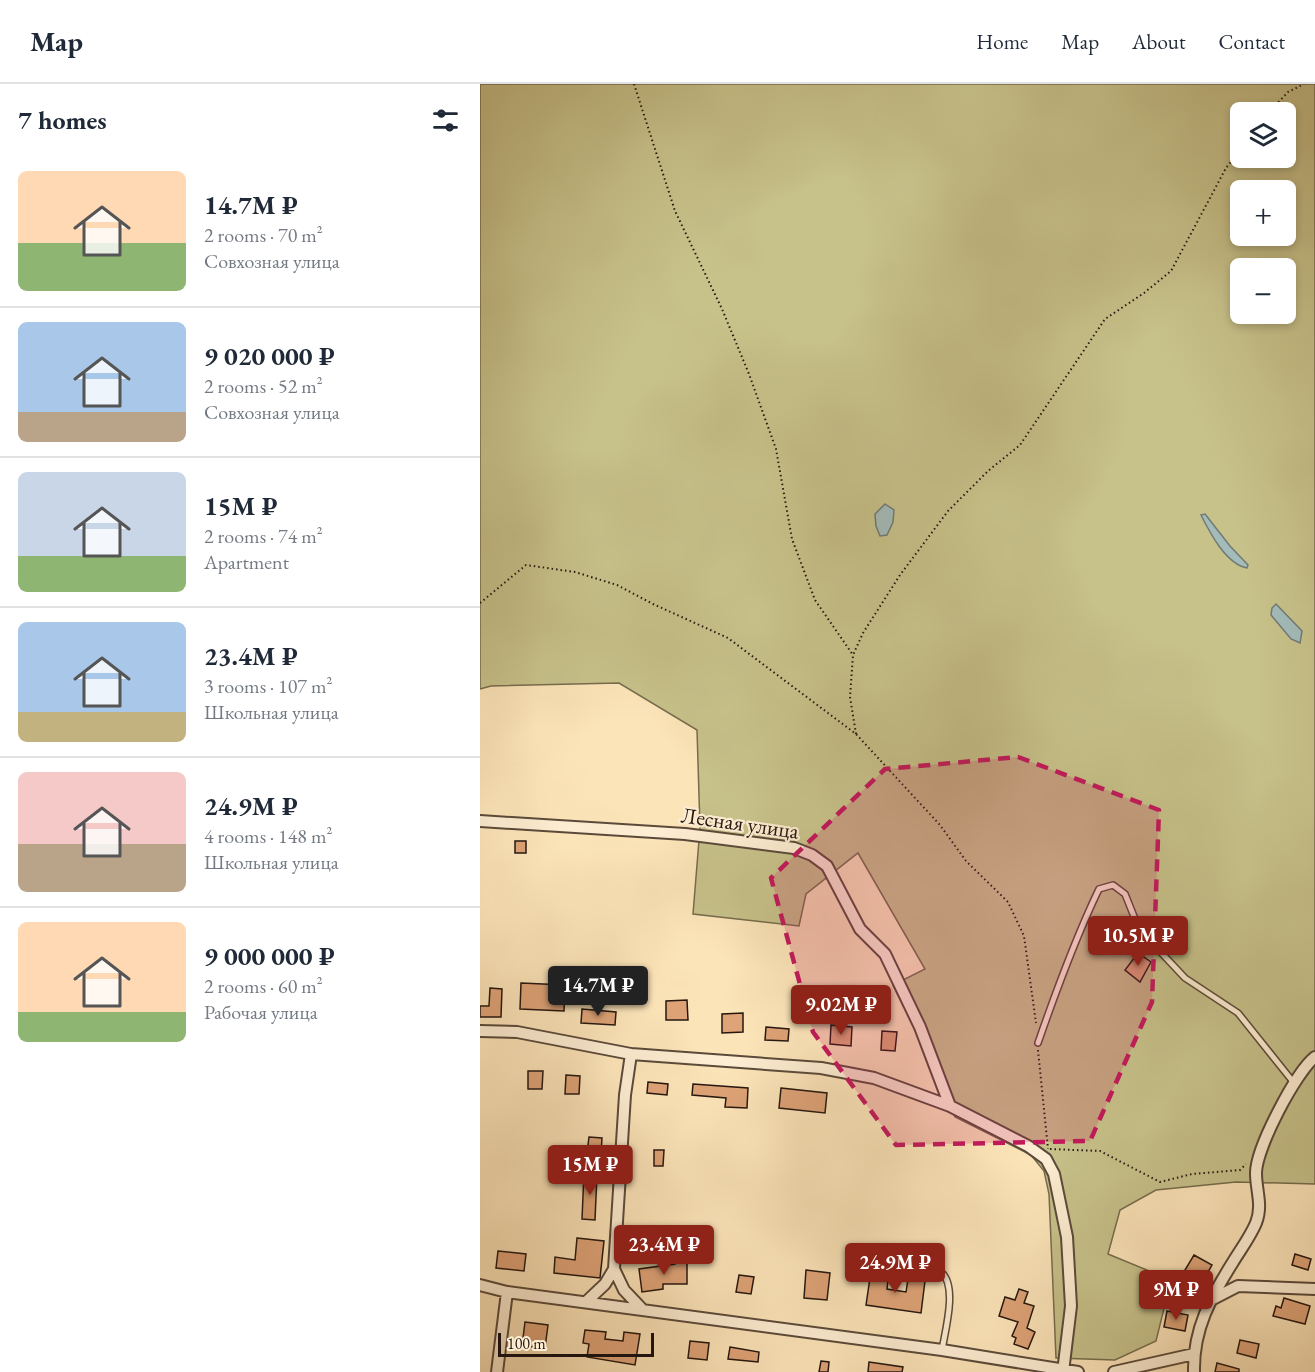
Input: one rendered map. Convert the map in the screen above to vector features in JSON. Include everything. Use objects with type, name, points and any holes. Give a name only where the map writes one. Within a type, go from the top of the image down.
[{"type":"street","name":"Лесная улица","points":[[480,821],[685,834],[794,848],[812,855],[827,866],[860,929],[885,954],[920,1027],[950,1106]]},
{"type":"street","points":[[480,1031],[517,1032],[630,1054],[821,1068],[874,1078],[950,1106],[1047,1154],[1054,1174],[1067,1237],[1071,1306],[1063,1371]]},
{"type":"street","points":[[586,1302],[605,1284],[614,1269],[625,1095],[630,1054]]},
{"type":"street","points":[[1194,1372],[1194,1354],[1209,1302],[1256,1222],[1260,1206],[1256,1172],[1261,1148],[1294,1083],[1315,1057]]},
{"type":"street","points":[[614,1269],[624,1290],[641,1309]]},
{"type":"street","points":[[480,1285],[507,1292],[942,1350],[1078,1372]]},
{"type":"street","points":[[1209,1302],[1238,1286],[1315,1289]]},
{"type":"street","points":[[496,1372],[507,1292]]},
{"type":"street","points":[[1114,1372],[1194,1354]]},
{"type":"lane","points":[[1038,1043],[1065,968],[1095,897],[1099,889],[1113,885],[1125,894],[1139,929],[1185,978],[1238,1013],[1294,1083]]},
{"type":"lane","points":[[914,1264],[938,1270],[948,1282],[950,1299],[942,1350]]},
{"type":"path","points":[[634,84],[675,211],[722,309],[776,449],[792,538],[815,600],[853,655]]},
{"type":"path","points":[[1278,102],[1288,92],[1304,84]]},
{"type":"path","points":[[856,734],[850,697],[853,655],[863,633],[900,575],[948,511],[988,471],[1020,445],[1105,319],[1144,293],[1171,271],[1230,163]]},
{"type":"path","points":[[480,603],[526,565],[575,572],[617,585],[728,638],[856,734],[940,825],[966,861],[1008,902],[1024,936],[1038,1043],[1047,1154],[1100,1151],[1160,1182],[1192,1174],[1240,1170],[1247,1162]]},
{"type":"highlighted area","points":[[1018,757],[1159,810],[1152,1002],[1090,1141],[896,1145],[813,1032],[771,878],[885,769]]},
{"type":"shaded area","points":[[480,84],[1315,84],[1315,1184],[1236,1182],[1156,1190],[1120,1210],[1108,1254],[1171,1280],[1156,1341],[1115,1360],[1056,1358],[1049,1194],[1044,1171],[1031,1155],[955,1117],[935,1081],[915,1029],[893,985],[925,969],[858,853],[806,894],[799,926],[693,914],[700,828],[697,730],[619,683],[491,686],[480,689]]},
{"type":"water","points":[[885,504],[894,510],[893,522],[887,535],[880,536],[875,514]]},
{"type":"water","points":[[1205,514],[1248,565],[1247,568],[1232,561],[1219,547],[1201,515]]},
{"type":"water","points":[[1276,604],[1302,631],[1300,643],[1291,639],[1271,615],[1272,608]]},
{"type":"building","points":[[515,841],[526,841],[526,853],[515,853]]},
{"type":"building","points":[[1138,953],[1151,962],[1140,982],[1125,970]]},
{"type":"building","points":[[521,983],[565,985],[564,1011],[520,1009]]},
{"type":"building","points":[[490,988],[502,989],[501,1017],[480,1017],[480,1006],[489,1006]]},
{"type":"building","points":[[687,1000],[688,1020],[666,1020],[666,1001]]},
{"type":"building","points":[[582,1009],[616,1012],[615,1025],[581,1023]]},
{"type":"building","points":[[743,1013],[743,1032],[722,1033],[722,1014]]},
{"type":"building","points":[[831,1025],[852,1027],[851,1046],[830,1044]]},
{"type":"building","points":[[766,1027],[789,1029],[788,1041],[765,1040]]},
{"type":"building","points":[[882,1031],[897,1032],[895,1051],[881,1050]]},
{"type":"building","points":[[528,1071],[543,1071],[542,1089],[528,1089]]},
{"type":"building","points":[[566,1075],[580,1076],[579,1094],[565,1094]]},
{"type":"building","points":[[648,1082],[668,1084],[667,1095],[647,1093]]},
{"type":"building","points":[[693,1084],[748,1088],[747,1108],[725,1107],[726,1098],[692,1095]]},
{"type":"building","points":[[781,1088],[827,1093],[825,1113],[779,1108]]},
{"type":"building","points":[[589,1137],[602,1138],[601,1154],[587,1153]]},
{"type":"building","points":[[654,1150],[664,1150],[663,1166],[654,1166]]},
{"type":"building","points":[[584,1173],[597,1174],[595,1220],[582,1219]]},
{"type":"building","points":[[577,1238],[604,1241],[600,1278],[554,1273],[555,1257],[575,1260]]},
{"type":"building","points":[[498,1251],[526,1254],[524,1271],[496,1268]]},
{"type":"building","points":[[1295,1254],[1311,1259],[1308,1270],[1292,1265]]},
{"type":"building","points":[[1194,1255],[1212,1265],[1203,1281],[1185,1270]]},
{"type":"building","points":[[687,1260],[687,1284],[663,1284],[663,1289],[642,1292],[639,1269]]},
{"type":"building","points":[[806,1270],[830,1273],[827,1300],[804,1298]]},
{"type":"building","points":[[871,1271],[889,1273],[887,1289],[906,1292],[908,1279],[925,1281],[921,1313],[866,1305]]},
{"type":"building","points":[[739,1275],[754,1277],[751,1294],[736,1292]]},
{"type":"building","points":[[1019,1289],[1028,1292],[1024,1303],[1034,1306],[1027,1328],[1035,1332],[1028,1349],[1014,1344],[1016,1338],[1012,1336],[1018,1322],[999,1316],[1005,1297],[1015,1300]]},
{"type":"building","points":[[1284,1298],[1310,1306],[1305,1324],[1273,1316],[1276,1306],[1281,1308]]},
{"type":"building","points":[[1167,1311],[1188,1315],[1185,1331],[1164,1327]]},
{"type":"building","points":[[525,1322],[548,1325],[545,1348],[522,1346]]},
{"type":"building","points":[[585,1330],[606,1332],[605,1339],[623,1341],[624,1332],[640,1334],[635,1365],[587,1357],[589,1344],[583,1343]]},
{"type":"building","points":[[1240,1340],[1259,1344],[1256,1358],[1237,1353]]},
{"type":"building","points":[[690,1341],[709,1343],[707,1360],[688,1358]]},
{"type":"building","points":[[730,1347],[759,1352],[758,1362],[728,1359]]},
{"type":"building","points":[[821,1361],[829,1362],[828,1372],[819,1372]]},
{"type":"building","points":[[869,1362],[903,1367],[902,1372],[868,1372]]},
{"type":"building","points":[[1217,1363],[1239,1369],[1239,1372],[1215,1372]]}]
